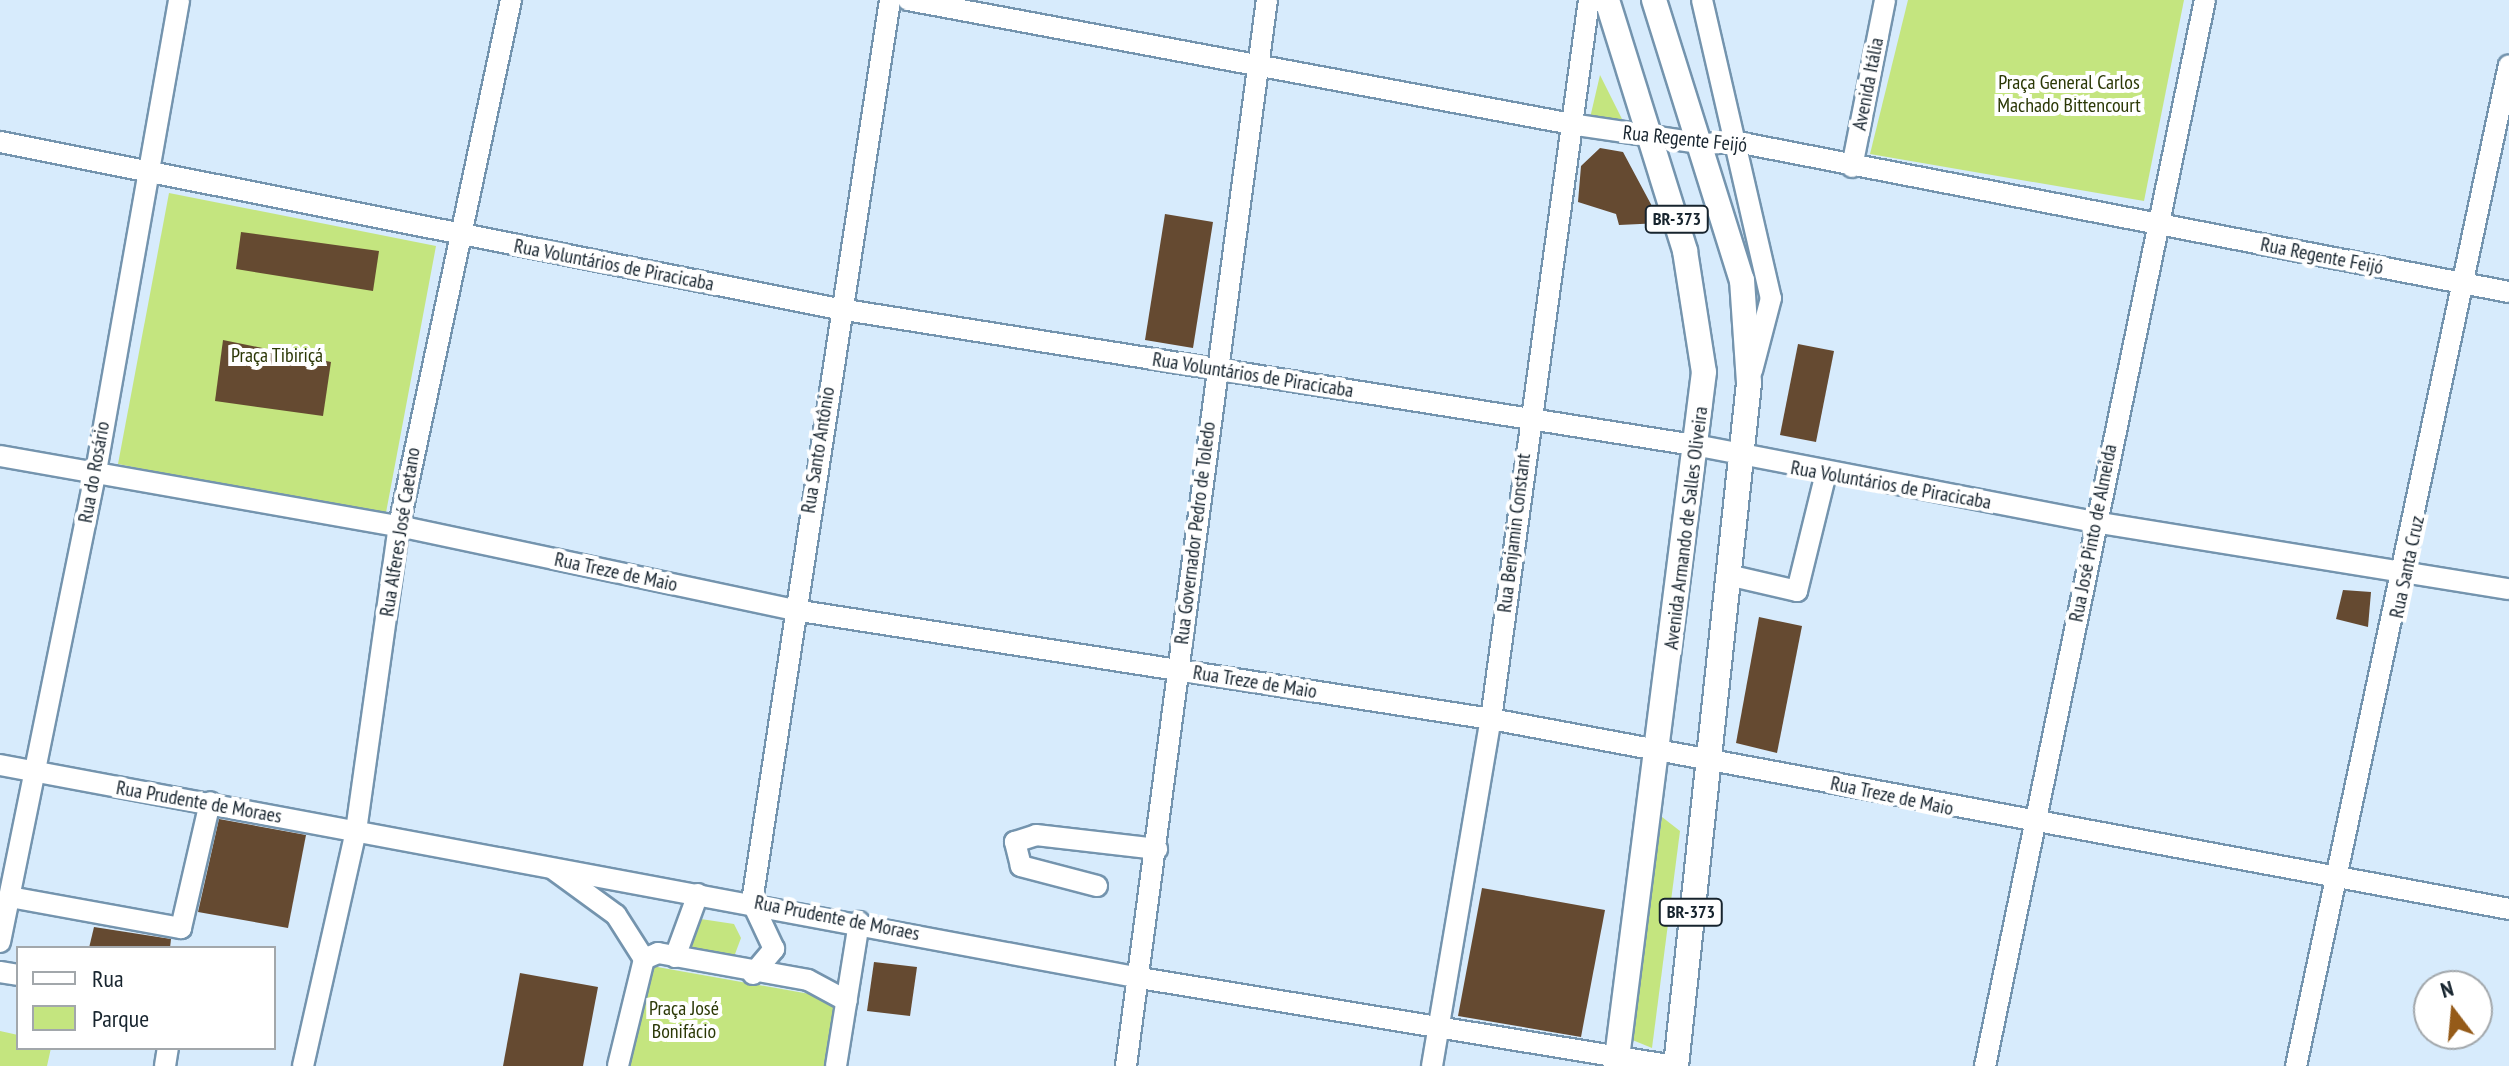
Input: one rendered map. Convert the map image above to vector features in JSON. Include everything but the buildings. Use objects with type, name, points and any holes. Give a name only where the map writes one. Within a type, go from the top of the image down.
[{"type":"main road","name":"Avenida Armando de Salles Oliveira","points":[[1607,0],[1654,137],[1696,295],[1704,372],[1700,446],[1655,750],[1616,1061]]},
{"type":"main road","name":"BR-373","points":[[1654,0],[1705,144],[1742,280],[1749,383],[1705,757],[1675,1066]]},
{"type":"street","name":"Rua do Rosário","points":[[0,942],[95,477],[145,167],[179,0]]},
{"type":"street","name":"Rua Alferes José Caetano","points":[[303,1066],[356,831],[399,526],[456,235],[511,0]]},
{"type":"street","name":"Rua Santo Antônio","points":[[752,902],[839,309],[890,0]]},
{"type":"street","name":"Rua Regente Feijó","points":[[908,0],[1577,125],[1705,144],[1737,142],[1852,167],[2509,292]]},
{"type":"street","name":"Rua Governador Pedro de Toledo","points":[[1126,1066],[1267,0]]},
{"type":"street","name":"Rua Benjamin Constant","points":[[1432,1066],[1491,719],[1529,419],[1577,125],[1589,0]]},
{"type":"street","points":[[1702,0],[1771,298],[1749,383]]},
{"type":"street","name":"Avenida Itália","points":[[1852,167],[1885,0]]},
{"type":"street","name":"Rua José Pinto de Almeida","points":[[1985,1066],[2037,825],[2094,522],[2205,0]]},
{"type":"street","name":"Rua Santa Cruz","points":[[2296,1066],[2407,570],[2509,65]]},
{"type":"street","name":"Rua Voluntários de Piracicaba","points":[[0,142],[145,167],[456,235],[839,309],[1700,446],[1826,473],[2094,522],[2407,570],[2509,589]]},
{"type":"street","name":"Rua Treze de Maio","points":[[0,456],[95,477],[399,526],[794,610],[1491,719],[1705,757],[2037,825],[2509,909]]},
{"type":"street","points":[[1728,575],[1797,591],[1826,473]]},
{"type":"street","name":"Rua Prudente de Moraes","points":[[0,765],[752,902],[1140,978],[1616,1061],[1675,1066]]},
{"type":"street","points":[[10,897],[181,928],[210,802]]},
{"type":"street","points":[[1097,886],[1021,866],[1015,842],[1036,835],[1157,849]]},
{"type":"street","points":[[547,864],[616,915],[644,959],[618,1066]]},
{"type":"street","points":[[675,957],[698,894]]},
{"type":"street","points":[[752,902],[774,949],[753,974]]},
{"type":"street","points":[[836,1066],[859,922]]},
{"type":"street","points":[[644,959],[675,957],[753,974],[808,980],[847,1001]]},
{"type":"green space","name":"Praça General Carlos Machado Bittencourt","points":[[1908,0],[2184,0],[2144,201],[1870,154]]},
{"type":"green space","points":[[1600,75],[1622,119],[1590,118]]},
{"type":"green space","name":"Praça Tibiriçá","points":[[169,193],[436,246],[385,518],[118,464]]},
{"type":"green space","points":[[1662,817],[1680,831],[1652,1048],[1630,1039]]},
{"type":"green space","points":[[681,916],[734,924],[741,938],[735,954],[720,966],[677,958],[668,942]]},
{"type":"green space","name":"Praça José Bonifácio","points":[[646,965],[838,999],[826,1066],[628,1066]]},
{"type":"green space","points":[[0,1031],[16,1035],[16,1050],[51,1050],[47,1066],[0,1066]]}]
